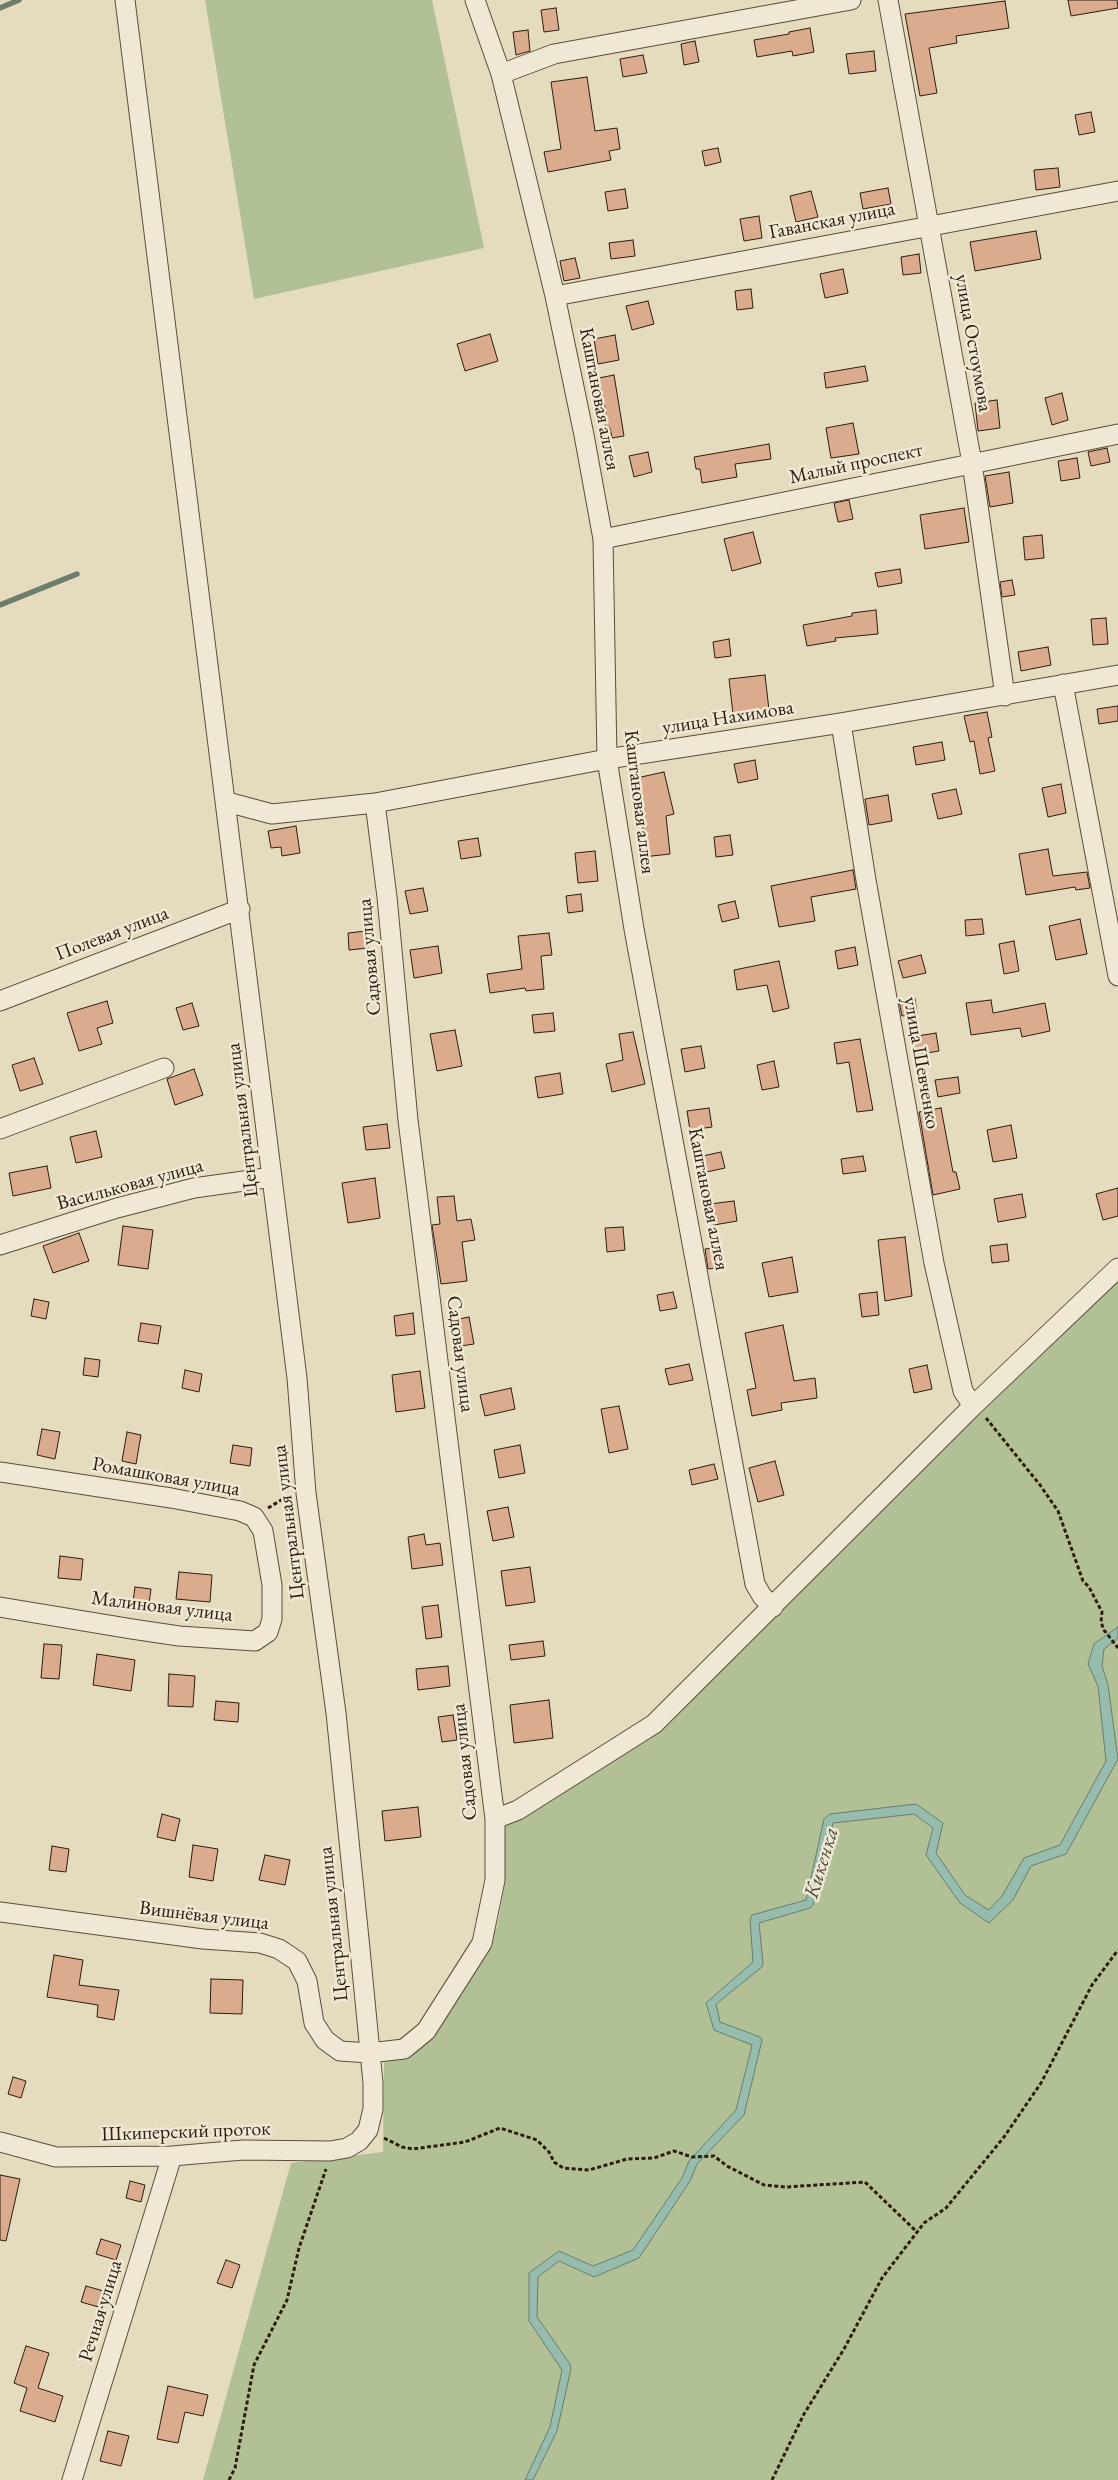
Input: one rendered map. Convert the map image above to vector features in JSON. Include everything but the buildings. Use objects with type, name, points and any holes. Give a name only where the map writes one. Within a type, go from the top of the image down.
[{"type":"street","name":"Центральная улица","points":[[126,0],[297,1378],[306,1493],[336,1713],[369,2053],[373,2109],[368,2130]]},
{"type":"street","name":"Каштановая аллея","points":[[475,0],[501,74],[555,296],[603,539],[607,759],[634,929],[755,1584],[762,1596],[773,1607]]},
{"type":"street","points":[[501,74],[554,54],[851,0]]},
{"type":"street","name":"улица Остоумова","points":[[888,0],[972,463],[1004,696]]},
{"type":"street","name":"Гаванская улица","points":[[555,296],[1118,191]]},
{"type":"street","name":"Малый проспект","points":[[603,539],[1118,434]]},
{"type":"street","name":"улица Нахимова","points":[[227,802],[272,814],[375,803],[607,759],[841,723],[1118,675]]},
{"type":"street","points":[[1063,684],[1118,976]]},
{"type":"street","name":"улица Шевченко","points":[[841,723],[866,880],[934,1263],[964,1391],[973,1406]]},
{"type":"street","name":"Садовая улица","points":[[369,2053],[404,2049],[426,2030],[482,1943],[495,1880],[495,1819],[408,1120],[387,897],[375,803]]},
{"type":"street","name":"Полевая улица","points":[[0,1001],[240,909]]},
{"type":"street","points":[[0,1129],[164,1068]]},
{"type":"street","name":"Васильковая улица","points":[[0,1245],[117,1208],[194,1188],[272,1177]]},
{"type":"street","points":[[495,1819],[518,1810],[654,1724],[973,1406],[1118,1268]]},
{"type":"street","name":"Ромашковая улица","points":[[0,1472],[240,1511],[254,1518],[263,1531],[272,1585]]},
{"type":"street","name":"Малиновая улица","points":[[0,1607],[160,1633],[254,1640],[268,1632],[272,1619],[272,1585]]},
{"type":"street","name":"Вишнёвая улица","points":[[0,1912],[203,1939],[260,1943],[279,1949],[297,1961],[304,1974],[307,1981],[314,2023],[325,2040],[340,2051],[369,2053]]},
{"type":"street","name":"Шкиперский проток","points":[[0,2142],[56,2157],[172,2156],[243,2150],[330,2151],[347,2148],[359,2141],[368,2130]]},
{"type":"street","name":"Речная улица","points":[[72,2480],[172,2156]]},
{"type":"path","points":[[973,1406],[994,1425],[1058,1511],[1083,1582],[1089,1587],[1102,1612],[1101,1622],[1104,1630],[1117,1646]]},
{"type":"path","points":[[266,1510],[284,1499]]},
{"type":"path","points":[[772,2480],[804,2414],[844,2349],[882,2278],[924,2223],[946,2208],[1004,2137],[1041,2083],[1092,1984],[1118,1950]]},
{"type":"path","points":[[368,2130],[402,2146],[413,2149],[465,2142],[500,2128],[537,2140],[549,2152],[554,2162],[563,2168],[589,2170],[626,2159],[654,2158],[674,2150],[692,2157],[714,2156],[727,2166],[764,2185],[786,2187],[864,2182],[917,2232]]},
{"type":"path","points":[[229,2480],[235,2468],[254,2365],[287,2300],[299,2248],[321,2186],[330,2151]]},
{"type":"shaded area","points":[[205,0],[432,0],[484,248],[254,299]]},
{"type":"shaded area","points":[[1118,1276],[1118,2480],[203,2480],[291,2163],[383,2152],[384,2062],[409,2055],[468,1980],[497,1927],[504,1889],[504,1825],[657,1729]],"holes":[[[952,1878],[965,1895],[984,1908],[965,1906]]]},
{"type":"water","name":"Кикенка","points":[[1118,1627],[1118,1638],[1104,1649],[1102,1666],[1108,1685],[1118,1759],[1066,1854],[1031,1866],[1013,1900],[989,1923],[960,1903],[926,1855],[933,1828],[914,1814],[833,1823],[813,1905],[810,1908],[759,1923],[762,1967],[716,2004],[720,2022],[760,2037],[762,2040],[744,2115],[697,2164],[690,2181],[639,2258],[594,2277],[559,2261],[538,2277],[537,2317],[570,2364],[571,2369],[557,2431],[533,2480],[525,2480],[550,2427],[562,2370],[529,2321],[529,2273],[559,2251],[593,2266],[633,2250],[682,2178],[689,2161],[736,2110],[752,2045],[714,2030],[706,2003],[753,1962],[750,1920],[752,1915],[806,1900],[824,1819],[830,1814],[916,1804],[943,1823],[936,1853],[965,1895],[989,1910],[1002,1896],[1024,1858],[1060,1845],[1106,1761],[1098,1686],[1088,1664],[1094,1644]]},
{"type":"waterway","points":[[0,8],[19,0]]},
{"type":"waterway","points":[[0,605],[77,574]]}]
